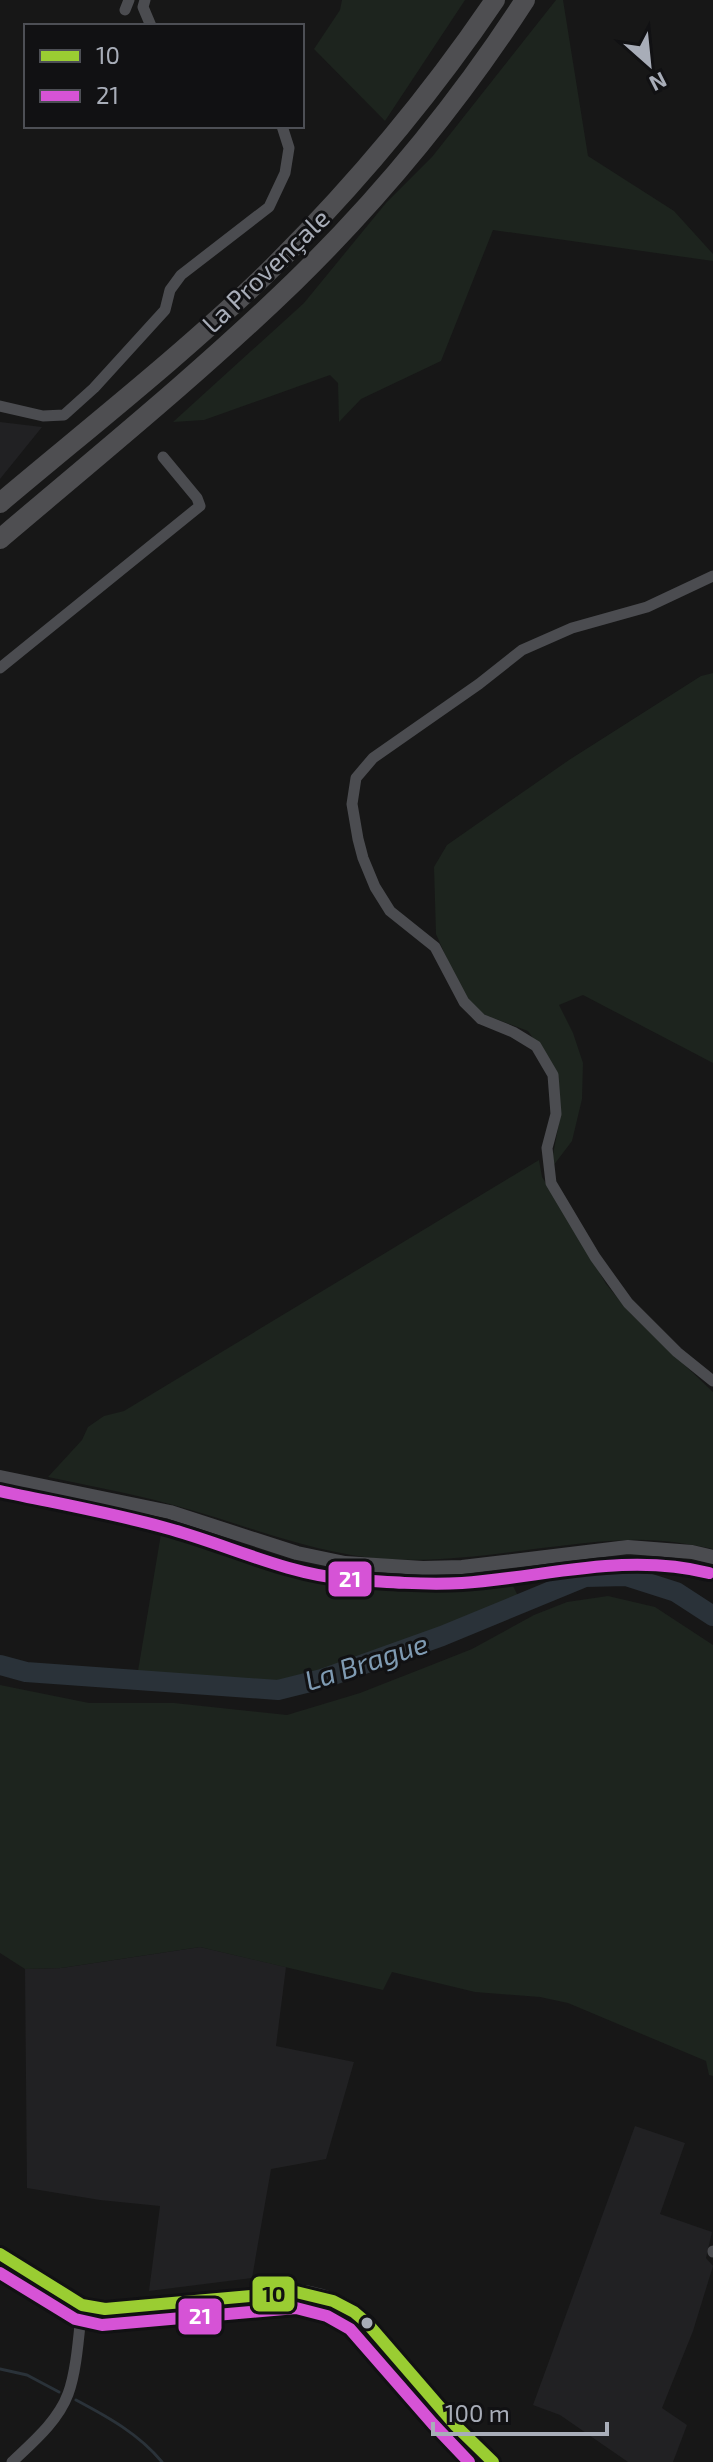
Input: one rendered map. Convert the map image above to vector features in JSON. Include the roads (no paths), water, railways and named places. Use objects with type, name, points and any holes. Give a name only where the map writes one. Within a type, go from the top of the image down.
[{"type":"highway","name":"La Provençale","points":[[0,503],[180,351],[298,241],[419,105],[495,0]]},
{"type":"highway","name":"La Provençale","points":[[0,539],[208,362],[332,243],[444,115],[525,0]]},
{"type":"main road","points":[[0,2254],[82,2305],[105,2309],[296,2292],[324,2297],[352,2311],[370,2325],[455,2426],[493,2462]]},
{"type":"street","points":[[145,0],[143,7],[150,24]]},
{"type":"street","points":[[0,406],[43,416],[64,415],[94,388],[165,310],[170,290],[181,275],[269,207],[285,173],[289,148],[283,128]]},
{"type":"street","points":[[0,668],[200,506],[197,498],[163,457]]},
{"type":"street","points":[[713,576],[647,607],[572,628],[522,650],[373,758],[356,778],[352,804],[363,858],[375,887],[390,911],[435,947],[464,1002],[481,1019],[513,1032],[536,1046],[553,1075],[556,1114],[547,1148],[551,1183],[595,1257],[628,1303],[677,1352],[713,1381]]},
{"type":"street","points":[[3,1477],[170,1512],[297,1553],[345,1563],[462,1567],[628,1547],[692,1552],[713,1557]]},
{"type":"street","points":[[12,2462],[48,2426],[68,2395],[82,2305]]},
{"type":"waterway","name":"La Brague","points":[[0,1665],[26,1672],[278,1690],[322,1679],[442,1636],[585,1577],[626,1576],[676,1592],[713,1616]]},
{"type":"waterway","points":[[0,2369],[27,2375],[59,2392]]},
{"type":"waterway","points":[[76,2400],[133,2435],[162,2462]]}]
